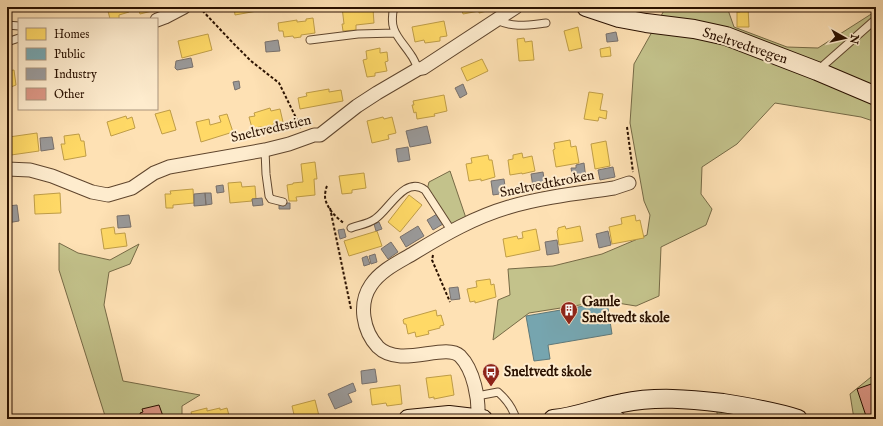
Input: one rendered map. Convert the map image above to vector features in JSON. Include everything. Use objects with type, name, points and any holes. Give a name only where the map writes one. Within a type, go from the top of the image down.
[{"type":"main road","name":"Sneltvedtvegen","points":[[586,7],[626,19],[694,29],[721,35],[817,71],[876,96]]},
{"type":"main road","points":[[553,419],[582,414],[620,403],[666,398],[690,399],[749,407],[798,419]]},
{"type":"main road","points":[[415,418],[449,415],[481,419]]},
{"type":"street","points":[[158,20],[184,7]]},
{"type":"street","name":"Sneltvedtstien","points":[[7,169],[30,170],[92,192],[108,195],[132,188],[154,174],[169,167],[265,150],[289,144],[320,134],[357,106],[418,69],[424,68],[516,7]]},
{"type":"street","name":"Sneltvedtkroken","points":[[481,419],[478,396],[468,368],[459,355],[443,352],[402,356],[388,353],[379,348],[371,338],[366,324],[364,310],[365,297],[372,284],[388,269],[451,230],[491,213],[510,207],[578,193],[614,188],[629,183]]},
{"type":"street","points":[[606,407],[607,410],[619,419]]},
{"type":"lane","points":[[394,7],[392,23],[395,33],[411,55],[418,69]]},
{"type":"lane","points":[[817,71],[876,19]]},
{"type":"lane","points":[[497,20],[506,24],[519,26],[546,23]]},
{"type":"lane","points":[[7,25],[18,26]]},
{"type":"lane","points":[[310,40],[358,34],[395,33]]},
{"type":"lane","points":[[7,42],[18,38]]},
{"type":"lane","points":[[265,150],[269,196],[271,199],[283,202]]},
{"type":"lane","points":[[352,228],[376,219],[401,192],[415,186],[422,187],[425,190],[451,230]]},
{"type":"lane","points":[[478,396],[498,392],[506,398],[510,404],[516,419]]},
{"type":"path","points":[[199,7],[242,52],[279,83],[306,138]]},
{"type":"path","points":[[627,127],[633,179],[629,183]]},
{"type":"path","points":[[327,186],[325,196],[330,208],[352,313]]},
{"type":"path","points":[[330,208],[339,220],[352,228]]},
{"type":"path","points":[[435,240],[432,260],[450,302]]},
{"type":"shaded area","points":[[666,7],[727,7],[734,27],[787,47],[818,48],[876,11],[876,122],[861,117],[775,103],[737,144],[702,167],[701,194],[712,209],[706,225],[661,247],[659,296],[636,306],[605,301],[529,313],[493,340],[498,300],[510,295],[508,269],[553,266],[602,254],[647,235],[650,215],[644,201],[630,123],[634,64]]},
{"type":"shaded area","points":[[450,171],[468,224],[451,233],[435,207],[425,198],[429,182]]},
{"type":"shaded area","points":[[59,243],[78,253],[110,260],[139,244],[130,264],[109,272],[104,305],[123,381],[200,395],[182,406],[182,419],[106,419],[59,270]]},
{"type":"shaded area","points":[[876,373],[876,419],[854,419],[850,394]]},
{"type":"shaded area","points":[[715,400],[791,419],[718,419]]},
{"type":"building: Homes","points":[[107,7],[127,7],[129,12],[119,15],[119,18],[110,18]]},
{"type":"building: Homes","points":[[138,7],[155,7],[156,10],[140,14]]},
{"type":"building: Homes","points":[[234,7],[256,7],[257,11],[235,15]]},
{"type":"building: Homes","points":[[342,7],[358,7],[358,10],[373,9],[374,23],[356,25],[356,30],[343,31],[342,24],[344,24]]},
{"type":"building: Homes","points":[[461,7],[490,7],[491,10],[479,13],[479,11],[463,14]]},
{"type":"building: Homes","points":[[719,7],[734,7],[734,10],[719,10]]},
{"type":"building: Homes","points":[[740,7],[748,7],[749,27],[737,27],[737,12],[740,12]]},
{"type":"building: Homes","points":[[313,18],[315,33],[301,35],[301,37],[294,38],[293,36],[284,37],[283,31],[279,31],[278,23],[297,20],[297,22],[306,21],[306,19]]},
{"type":"building: Homes","points":[[444,21],[447,36],[440,37],[440,41],[425,43],[424,40],[415,42],[412,27]]},
{"type":"building: Homes","points":[[578,27],[582,48],[569,51],[564,31]]},
{"type":"building: Homes","points":[[208,34],[212,50],[182,58],[178,41]]},
{"type":"building: Homes","points":[[524,38],[525,42],[532,41],[534,60],[519,61],[517,39]]},
{"type":"building: Homes","points":[[610,47],[611,56],[601,57],[600,49]]},
{"type":"building: Homes","points":[[380,48],[380,53],[387,52],[388,61],[385,62],[387,71],[375,73],[375,76],[367,77],[363,60],[367,59],[366,51]]},
{"type":"building: Homes","points":[[482,59],[488,71],[467,81],[461,68]]},
{"type":"building: Homes","points":[[14,70],[16,85],[11,87],[10,84],[7,85],[7,71]]},
{"type":"building: Homes","points":[[329,89],[329,92],[341,90],[343,101],[300,109],[298,98],[307,96],[306,93]]},
{"type":"building: Homes","points":[[589,92],[603,94],[600,110],[607,111],[606,119],[599,117],[598,121],[584,119]]},
{"type":"building: Homes","points":[[444,95],[447,111],[434,114],[435,116],[417,119],[416,112],[414,113],[412,105],[414,105],[413,101]]},
{"type":"building: Homes","points":[[270,108],[271,111],[280,109],[283,122],[273,124],[274,130],[263,133],[262,127],[252,128],[249,117],[255,116],[254,113]]},
{"type":"building: Homes","points":[[170,110],[176,130],[162,134],[155,114]]},
{"type":"building: Homes","points":[[227,114],[233,132],[201,142],[196,122],[209,119],[210,125],[221,122],[219,116]]},
{"type":"building: Homes","points":[[126,116],[127,119],[132,117],[135,128],[111,136],[107,122]]},
{"type":"building: Homes","points":[[383,117],[384,119],[392,117],[396,133],[388,135],[389,139],[372,143],[367,121]]},
{"type":"building: Homes","points":[[37,133],[39,151],[11,155],[9,137]]},
{"type":"building: Homes","points":[[79,134],[81,141],[84,141],[86,156],[64,160],[61,144],[65,144],[64,136]]},
{"type":"building: Homes","points":[[570,140],[571,147],[576,146],[579,163],[556,167],[553,150],[555,149],[554,143]]},
{"type":"building: Homes","points":[[606,141],[610,166],[595,169],[591,144]]},
{"type":"building: Homes","points":[[522,153],[523,158],[532,156],[535,171],[510,175],[508,160],[513,159],[513,155]]},
{"type":"building: Homes","points":[[488,155],[489,160],[492,160],[495,177],[481,181],[481,179],[469,181],[466,164],[472,163],[471,158]]},
{"type":"building: Homes","points":[[315,162],[317,179],[314,179],[315,195],[296,197],[297,201],[289,201],[287,185],[303,182],[301,164]]},
{"type":"building: Homes","points":[[364,173],[366,188],[352,190],[352,193],[342,194],[339,176]]},
{"type":"building: Homes","points":[[241,182],[242,187],[255,186],[256,199],[252,199],[252,201],[230,203],[228,183]]},
{"type":"building: Homes","points":[[193,189],[194,203],[173,205],[173,208],[166,208],[165,194],[171,194],[170,191]]},
{"type":"building: Homes","points":[[60,193],[61,213],[35,214],[34,195]]},
{"type":"building: Homes","points":[[409,195],[422,205],[400,232],[388,222]]},
{"type":"building: Homes","points":[[635,215],[636,221],[640,220],[644,238],[612,244],[609,227],[622,224],[621,218]]},
{"type":"building: Homes","points":[[565,226],[566,229],[580,226],[583,241],[559,245],[557,231],[558,228]]},
{"type":"building: Homes","points":[[114,227],[115,234],[125,233],[127,246],[104,249],[101,229]]},
{"type":"building: Homes","points":[[536,229],[540,250],[506,257],[503,239],[517,236],[518,239],[523,238],[522,232]]},
{"type":"building: Homes","points":[[377,231],[382,246],[349,256],[344,241]]},
{"type":"building: Homes","points":[[490,279],[491,285],[494,284],[496,297],[475,303],[475,301],[470,302],[467,289],[477,287],[476,281]]},
{"type":"building: Homes","points":[[436,310],[437,316],[441,315],[444,325],[440,326],[440,328],[428,331],[429,334],[416,337],[415,332],[408,334],[406,324],[404,324],[404,319]]},
{"type":"building: Homes","points":[[451,375],[454,395],[434,399],[434,397],[429,398],[426,378]]},
{"type":"building: Homes","points":[[400,385],[402,404],[387,406],[386,403],[372,405],[370,389]]},
{"type":"building: Homes","points":[[315,400],[319,416],[295,419],[292,406]]},
{"type":"building: Homes","points":[[207,408],[207,411],[227,408],[230,419],[193,419],[191,412]]},
{"type":"building: Public","name":"Gamle Sneltvedt skole","points":[[607,302],[612,334],[548,345],[550,359],[534,361],[526,316]]},
{"type":"building: Industry","points":[[616,32],[618,41],[607,42],[606,34]]},
{"type":"building: Industry","points":[[278,40],[280,51],[266,52],[265,42]]},
{"type":"building: Industry","points":[[191,58],[193,67],[177,70],[175,68],[176,61]]},
{"type":"building: Industry","points":[[239,81],[240,88],[235,90],[233,82]]},
{"type":"building: Industry","points":[[463,84],[467,94],[460,98],[455,88]]},
{"type":"building: Industry","points":[[427,126],[431,143],[410,147],[406,131]]},
{"type":"building: Industry","points":[[52,137],[54,149],[41,151],[40,138]]},
{"type":"building: Industry","points":[[408,147],[410,160],[398,162],[396,149]]},
{"type":"building: Industry","points":[[584,163],[586,179],[573,181],[571,168],[576,168],[576,165]]},
{"type":"building: Industry","points":[[613,167],[615,177],[600,180],[598,170]]},
{"type":"building: Industry","points":[[543,172],[545,185],[533,187],[531,174]]},
{"type":"building: Industry","points":[[504,179],[506,193],[493,195],[491,181]]},
{"type":"building: Industry","points":[[223,185],[224,192],[217,193],[216,186]]},
{"type":"building: Industry","points":[[205,193],[206,205],[194,206],[194,194]]},
{"type":"building: Industry","points":[[205,193],[211,193],[212,204],[206,205]]},
{"type":"building: Industry","points":[[262,198],[263,205],[253,206],[252,199]]},
{"type":"building: Industry","points":[[279,203],[290,203],[290,209],[279,209]]},
{"type":"building: Industry","points":[[17,205],[19,221],[7,223],[8,206]]},
{"type":"building: Industry","points":[[437,214],[443,224],[433,230],[427,220]]},
{"type":"building: Industry","points":[[129,215],[131,227],[118,228],[117,216]]},
{"type":"building: Industry","points":[[379,222],[382,229],[376,231],[374,224]]},
{"type":"building: Industry","points":[[418,226],[424,236],[406,247],[400,237]]},
{"type":"building: Industry","points":[[344,229],[346,237],[340,239],[338,230]]},
{"type":"building: Industry","points":[[608,231],[611,245],[599,248],[596,234]]},
{"type":"building: Industry","points":[[557,240],[559,253],[547,255],[545,242]]},
{"type":"building: Industry","points":[[391,242],[398,252],[388,259],[381,249]]},
{"type":"building: Industry","points":[[375,254],[377,262],[371,264],[369,256]]},
{"type":"building: Industry","points":[[367,256],[370,264],[364,266],[362,258]]},
{"type":"building: Industry","points":[[458,287],[460,299],[451,300],[449,288]]},
{"type":"building: Industry","points":[[375,369],[377,382],[362,384],[361,371]]},
{"type":"building: Industry","points":[[353,383],[356,391],[348,394],[352,402],[335,409],[328,394]]},
{"type":"building: Other","points":[[874,383],[876,389],[876,419],[867,419],[857,389]]},
{"type":"building: Other","points":[[159,405],[164,419],[142,419],[140,413],[143,412],[142,409]]},
{"type":"place","name":"Gamle Sneltvedt skole","points":[[569,325]]},
{"type":"place","name":"Sneltvedt skole","points":[[491,387]]}]
